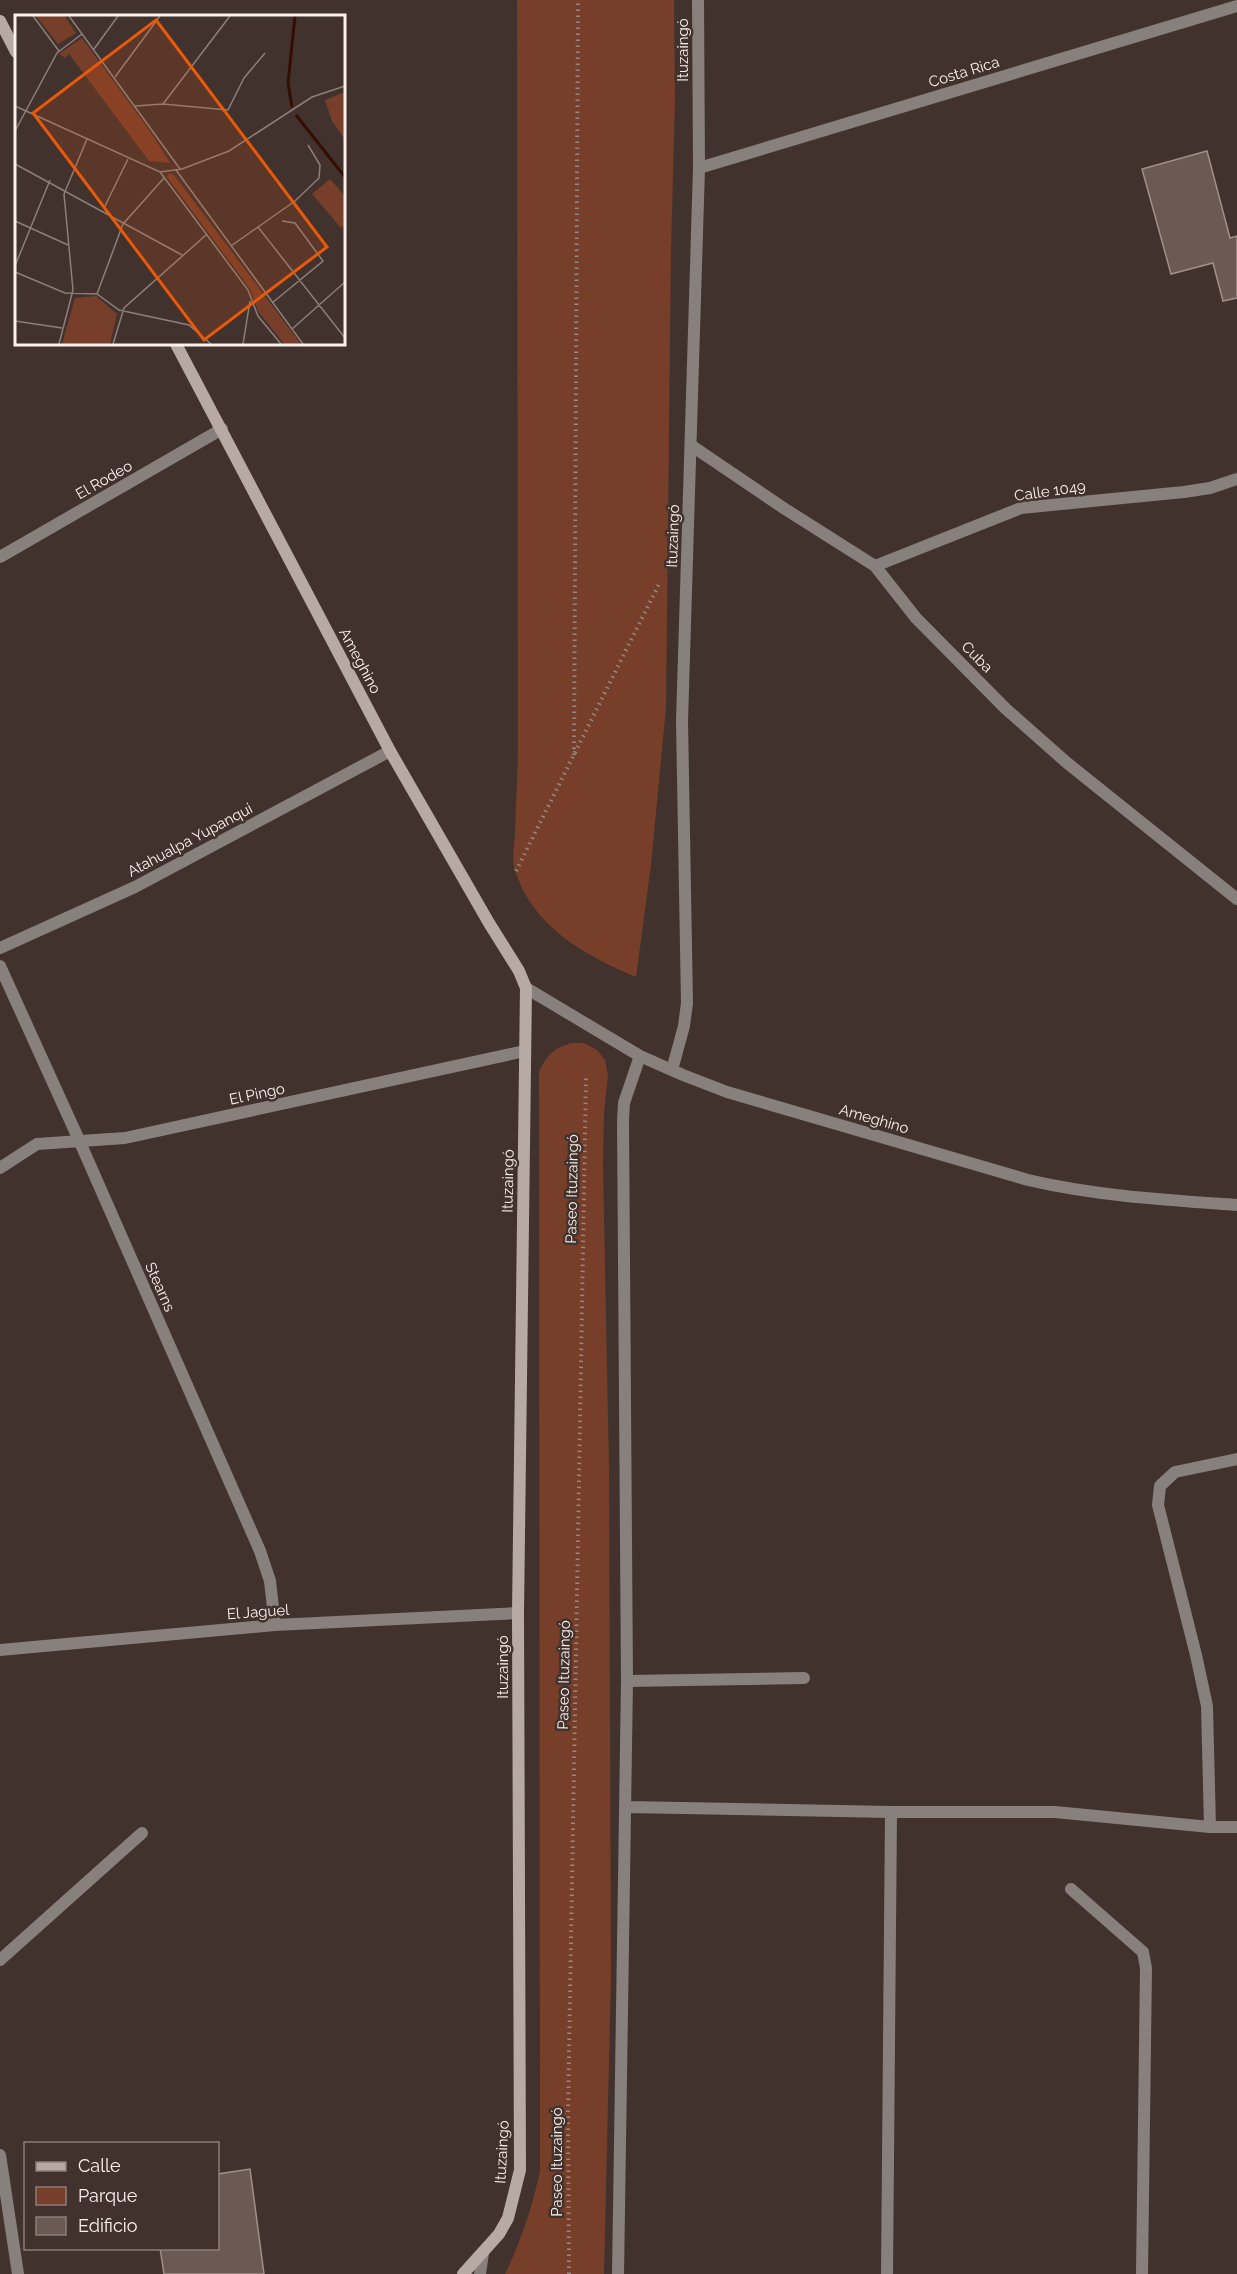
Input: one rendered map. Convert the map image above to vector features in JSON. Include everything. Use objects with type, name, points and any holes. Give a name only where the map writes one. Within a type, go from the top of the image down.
[{"type":"street","name":"Ituzaingó","points":[[672,1070],[684,1026],[687,1003],[682,721],[699,168],[698,0]]},
{"type":"street","name":"Costa Rica","points":[[699,168],[1237,6]]},
{"type":"street","points":[[0,21],[15,50]]},
{"type":"street","name":"Ameghino","points":[[177,345],[390,751],[519,971],[526,988],[525,1051]]},
{"type":"street","name":"El Rodeo","points":[[0,557],[222,429]]},
{"type":"street","name":"Cuba","points":[[692,446],[875,566],[916,618],[1006,709],[1066,762],[1237,899]]},
{"type":"street","name":"Calle 1049","points":[[875,566],[1021,508],[1184,492],[1210,488],[1237,479]]},
{"type":"street","name":"Atahualpa Yupanqui","points":[[0,948],[135,887],[390,751]]},
{"type":"street","name":"Stearns","points":[[0,966],[80,1140],[260,1551],[270,1581],[275,1625]]},
{"type":"street","name":"Ameghino","points":[[526,988],[640,1056],[727,1092],[1068,1190],[1110,1196],[1237,1205]]},
{"type":"street","name":"Ituzaingó","points":[[463,2274],[500,2234],[508,2218],[520,2170],[518,1613],[525,1051]]},
{"type":"street","name":"El Pingo","points":[[0,1168],[37,1144],[125,1138],[525,1051]]},
{"type":"street","points":[[618,2274],[627,1680],[623,1120],[627,1094],[640,1056]]},
{"type":"street","points":[[1210,1827],[1207,1706],[1158,1505],[1160,1486],[1175,1472],[1237,1459]]},
{"type":"street","name":"El Jaguel","points":[[0,1650],[275,1625],[518,1613]]},
{"type":"street","points":[[627,1680],[804,1678]]},
{"type":"street","points":[[626,1807],[891,1812],[1055,1812],[1210,1827],[1237,1827]]},
{"type":"street","points":[[887,2274],[891,1812]]},
{"type":"street","points":[[0,1960],[142,1833]]},
{"type":"street","points":[[1071,1889],[1143,1952],[1146,1968],[1142,2274]]},
{"type":"street","points":[[0,2155],[18,2274]]},
{"type":"street","points":[[480,2274],[483,2253]]},
{"type":"path","points":[[574,755],[578,0]]},
{"type":"path","points":[[516,871],[662,579]]},
{"type":"path","name":"Paseo Ituzaingó","points":[[570,2274],[569,2089],[586,1077]]},
{"type":"green space","points":[[517,0],[674,0],[675,100],[666,708],[651,865],[636,977],[579,948],[546,922],[522,888],[513,863],[518,752]]},
{"type":"green space","points":[[573,1043],[584,1043],[597,1050],[605,1060],[608,1075],[604,1113],[603,1165],[609,1468],[611,1976],[604,2274],[505,2274],[526,2224],[540,2171],[539,1072],[552,1053]]},
{"type":"building","points":[[1207,151],[1230,238],[1237,236],[1237,298],[1223,301],[1213,263],[1171,274],[1142,169]]},
{"type":"building","points":[[250,2169],[264,2274],[164,2274],[160,2250],[219,2250],[219,2174]]}]
